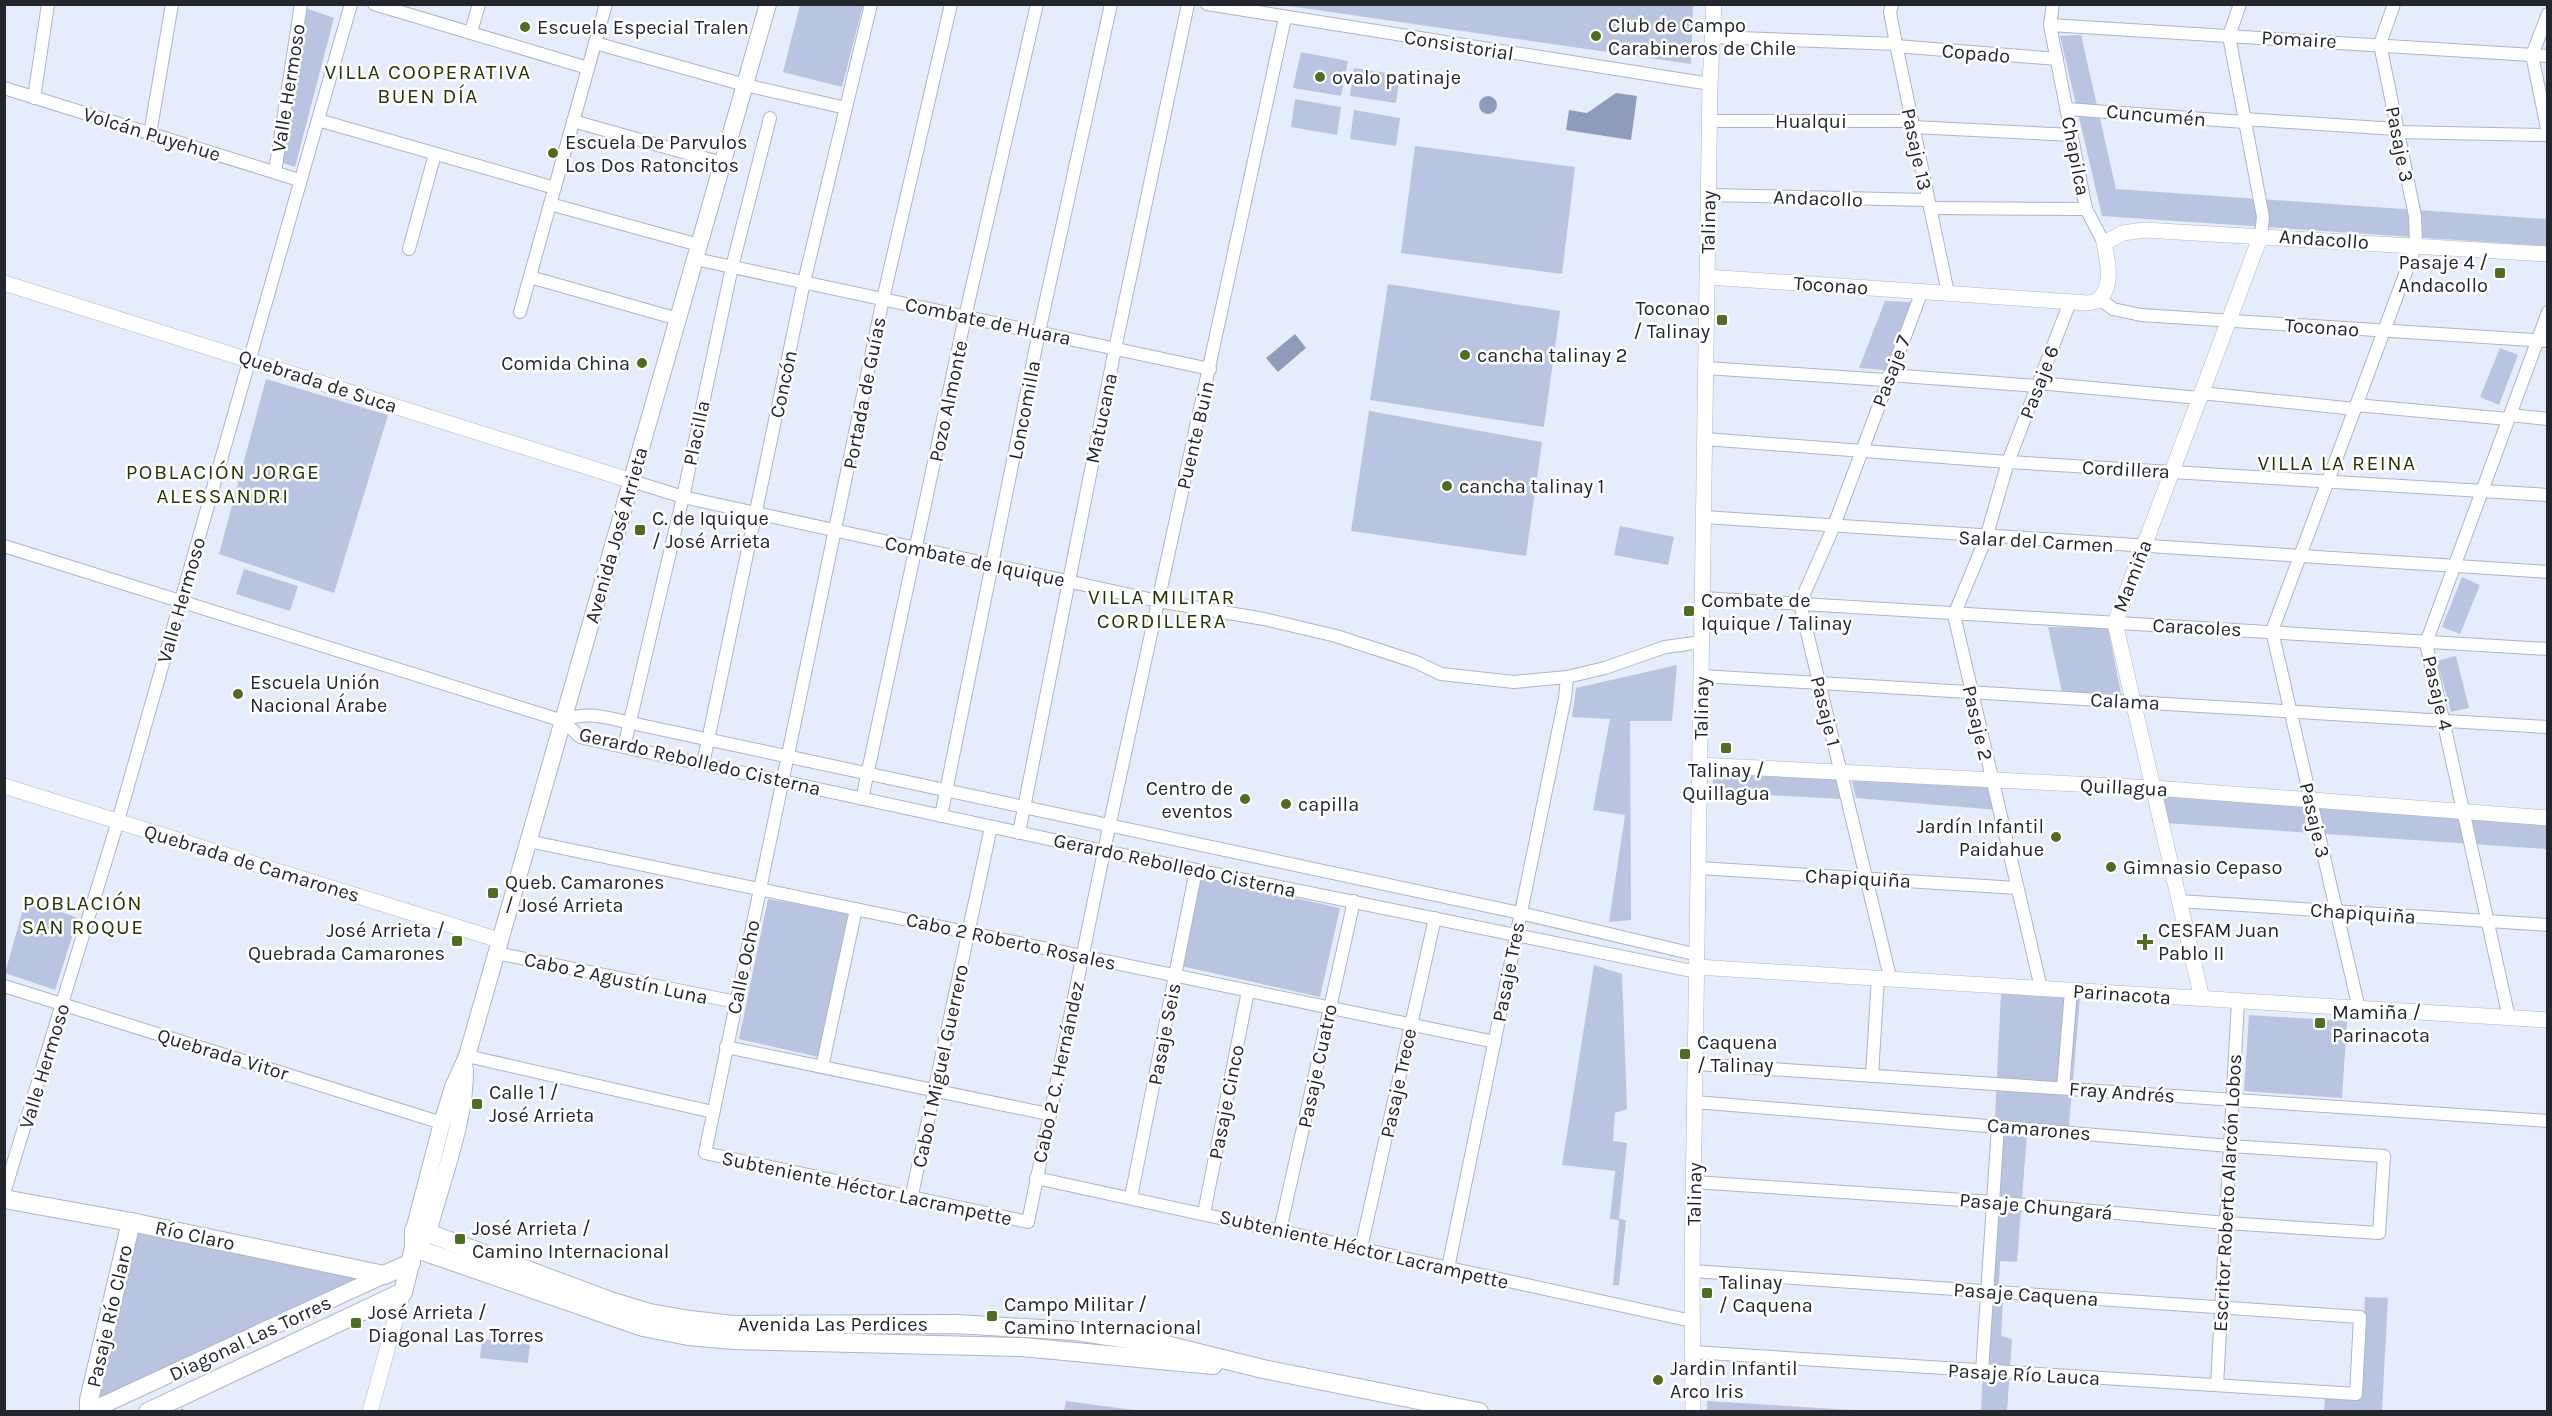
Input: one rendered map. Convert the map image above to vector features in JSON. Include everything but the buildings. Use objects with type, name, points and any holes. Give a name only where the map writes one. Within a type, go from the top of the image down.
[{"type":"main road","name":"Avenida José Arrieta","points":[[403,1292],[461,1103],[466,1060],[497,946],[745,85],[764,5]]},
{"type":"main road","name":"Avenida José Arrieta","points":[[417,1244],[442,1122],[453,1086],[466,1060]]},
{"type":"main road","name":"Río Claro","points":[[4,1199],[131,1222],[384,1275]]},
{"type":"main road","name":"Pasaje Río Claro","points":[[89,1411],[89,1400],[131,1222]]},
{"type":"main road","name":"Diagonal Las Torres","points":[[89,1411],[384,1275],[417,1244]]},
{"type":"main road","name":"Avenida Las Perdices","points":[[417,1244],[650,1313],[690,1320],[733,1325],[956,1324],[1040,1328],[1162,1344],[1263,1369],[1479,1412]]},
{"type":"main road","name":"Diagonal Las Torres","points":[[148,1412],[403,1292]]},
{"type":"street","points":[[34,98],[48,4]]},
{"type":"street","points":[[150,134],[172,4]]},
{"type":"street","name":"Valle Hermoso","points":[[275,172],[301,4]]},
{"type":"street","name":"Valle Hermoso","points":[[4,1193],[64,1004],[118,821],[351,4]]},
{"type":"street","points":[[374,4],[588,68]]},
{"type":"street","points":[[471,32],[479,4]]},
{"type":"street","points":[[520,312],[606,4]]},
{"type":"street","name":"Concón","points":[[703,764],[804,282],[871,4]]},
{"type":"street","name":"Portada de Guías","points":[[781,781],[837,530],[883,299],[951,4]]},
{"type":"street","name":"Pozo Almonte","points":[[862,799],[918,548],[965,316],[1037,4]]},
{"type":"street","name":"Loncomilla","points":[[940,816],[1039,332],[1111,4]]},
{"type":"street","name":"Matucana","points":[[1019,833],[1068,581],[1188,4]]},
{"type":"street","name":"Consistorial","points":[[1207,4],[1710,84]]},
{"type":"street","name":"Talinay","points":[[1693,1412],[1692,1271],[1708,195],[1714,4]]},
{"type":"street","name":"Pasaje 13","points":[[1892,4],[1890,12],[1896,45],[1948,293]]},
{"type":"street","name":"Chapilca","points":[[2053,4],[2050,24],[2086,209],[2104,243],[2108,280],[2099,300]]},
{"type":"street","points":[[2240,4],[2229,36],[2263,217],[2261,235]]},
{"type":"street","points":[[2380,44],[2394,4]]},
{"type":"street","points":[[2547,14],[2532,55],[2547,134]]},
{"type":"street","name":"Puente Buin","points":[[1104,851],[1285,18]]},
{"type":"street","name":"Pomaire","points":[[2050,24],[2547,56]]},
{"type":"street","name":"Copado","points":[[1713,37],[1896,45],[2057,59]]},
{"type":"street","points":[[595,43],[745,85],[846,108]]},
{"type":"street","name":"Pasaje 3","points":[[2380,44],[2415,216],[2416,245]]},
{"type":"street","name":"Volcán Puyehue","points":[[4,88],[299,180]]},
{"type":"street","name":"Cuncumén","points":[[2067,109],[2397,130],[2547,134]]},
{"type":"street","name":"Placilla","points":[[624,747],[683,497],[732,267],[770,118]]},
{"type":"street","points":[[318,120],[555,188]]},
{"type":"street","name":"Hualqui","points":[[1710,120],[1912,124],[2072,135]]},
{"type":"street","points":[[573,122],[722,164]]},
{"type":"street","points":[[409,249],[435,154]]},
{"type":"street","name":"Andacollo","points":[[1708,195],[2086,209]]},
{"type":"street","name":"Combate de Huara","points":[[550,204],[697,252],[732,267],[1210,369]]},
{"type":"street","name":"Andacollo","points":[[2104,243],[2123,233],[2144,230],[2261,235],[2547,254]]},
{"type":"street","name":"Mamiña","points":[[2202,999],[2115,623],[2261,235]]},
{"type":"street","points":[[2272,632],[2416,245]]},
{"type":"street","points":[[530,277],[678,319]]},
{"type":"street","name":"Toconao","points":[[1707,277],[2070,302],[2099,300],[2113,309],[2141,315],[2542,341]]},
{"type":"street","name":"Quebrada de Suca","points":[[4,283],[632,481]]},
{"type":"street","name":"Pasaje 7","points":[[1861,451],[1922,291]]},
{"type":"street","name":"Pasaje 6","points":[[2008,462],[2070,302]]},
{"type":"street","name":"Pasaje 4","points":[[2509,1018],[2426,643],[2509,417],[2542,341],[2547,312]]},
{"type":"street","points":[[1706,368],[2037,385],[2547,419]]},
{"type":"street","name":"Cordillera","points":[[1705,439],[2008,462],[2547,495]]},
{"type":"street","points":[[1800,603],[1833,528],[1861,451]]},
{"type":"street","points":[[1954,615],[1986,538],[2008,462]]},
{"type":"street","name":"Combate de Iquique","points":[[632,481],[683,497],[993,563],[1158,601],[1264,619],[1336,636],[1416,662],[1441,674],[1514,682],[1567,677],[1605,668],[1658,648],[1702,642]]},
{"type":"street","name":"Salar del Carmen","points":[[1704,518],[1986,538],[2301,555],[2547,572]]},
{"type":"street","points":[[4,546],[563,721]]},
{"type":"street","name":"Caracoles","points":[[1703,598],[1954,615],[2547,649]]},
{"type":"street","name":"Pasaje 1","points":[[1800,603],[1867,879],[1884,977],[1872,1076]]},
{"type":"street","name":"Pasaje 2","points":[[1954,615],[2041,988]]},
{"type":"street","name":"Pasaje 3","points":[[2272,632],[2359,1009]]},
{"type":"street","name":"Calama","points":[[1702,676],[2547,727]]},
{"type":"street","name":"Pasaje Tres","points":[[1448,1268],[1565,698],[1567,677]]},
{"type":"street","name":"Gerardo Rebolledo Cisterna","points":[[586,715],[631,723],[1520,913],[1697,965],[1515,934],[991,827],[580,737],[563,721],[573,716],[586,715]]},
{"type":"street","name":"Quillagua","points":[[1700,765],[2154,788],[2547,818]]},
{"type":"street","name":"Calle Ocho","points":[[705,1153],[781,781]]},
{"type":"street","name":"Quebrada de Camarones","points":[[4,786],[118,821],[497,946]]},
{"type":"street","name":"Cabo 1 Miguel Guerrero","points":[[911,1199],[991,827]]},
{"type":"street","name":"Cabo 2 Roberto Rosales","points":[[528,841],[1495,1042]]},
{"type":"street","name":"Cabo 2 C. Hernández","points":[[1028,1222],[1048,1114],[1104,851]]},
{"type":"street","name":"Chapiquiña","points":[[1699,868],[2018,888]]},
{"type":"street","name":"Pasaje Seis","points":[[1131,1197],[1196,870]]},
{"type":"street","name":"Pasaje Cuatro","points":[[1280,1230],[1354,901]]},
{"type":"street","name":"Chapiquiña","points":[[2179,901],[2547,925]]},
{"type":"street","points":[[822,1067],[856,909]]},
{"type":"street","name":"Pasaje Trece","points":[[1361,1248],[1435,918]]},
{"type":"street","name":"Cabo 2 Agustín Luna","points":[[497,946],[736,1002]]},
{"type":"street","name":"Parinacota","points":[[1697,965],[2547,1020]]},
{"type":"street","name":"Quebrada Vitor","points":[[4,986],[442,1122]]},
{"type":"street","name":"Pasaje Cinco","points":[[1204,1213],[1248,991]]},
{"type":"street","points":[[2063,1088],[2071,991]]},
{"type":"street","name":"Escritor Roberto Alarcón Lobos","points":[[2217,1385],[2238,1001]]},
{"type":"street","points":[[726,1047],[1048,1114]]},
{"type":"street","points":[[466,1060],[713,1112]]},
{"type":"street","name":"Fray Andrés","points":[[1696,1064],[2547,1121]]},
{"type":"street","name":"Camarones","points":[[1695,1102],[2230,1146],[2384,1155],[2379,1233]]},
{"type":"street","points":[[1982,1372],[1998,1126]]},
{"type":"street","name":"Subteniente Héctor Lacrampette","points":[[705,1153],[911,1199],[1028,1222]]},
{"type":"street","name":"Subteniente Héctor Lacrampette","points":[[1036,1178],[1692,1321]]},
{"type":"street","name":"Pasaje Chungará","points":[[1694,1182],[1993,1202],[2226,1223],[2379,1233]]},
{"type":"street","name":"Pasaje Caquena","points":[[1692,1271],[2360,1317],[2356,1394]]},
{"type":"street","name":"Avenida José Arrieta","points":[[370,1412],[403,1292]]},
{"type":"street","name":"Pasaje Río Lauca","points":[[1692,1352],[2356,1394]]},
{"type":"shaded area","points":[[800,5],[863,5],[842,87],[783,72]]},
{"type":"shaded area","name":"Club de Campo Carabineros de Chile","points":[[1281,5],[1693,5],[1691,64],[1310,9]]},
{"type":"shaded area","points":[[305,8],[334,18],[295,167],[282,163]]},
{"type":"shaded area","points":[[2081,35],[2116,189],[2547,219],[2547,246],[2102,216],[2060,36]]},
{"type":"shaded area","name":"ovalo patinaje","points":[[1301,52],[1348,61],[1341,96],[1293,88]]},
{"type":"shaded area","points":[[1354,68],[1400,75],[1396,103],[1350,96]]},
{"type":"shaded area","points":[[1616,93],[1637,96],[1631,140],[1566,130],[1569,110],[1587,113]]},
{"type":"shaded area","points":[[1488,96],[1494,99],[1497,105],[1494,111],[1488,114],[1482,111],[1479,105],[1482,99]]},
{"type":"shaded area","points":[[1295,99],[1341,107],[1337,135],[1291,127]]},
{"type":"shaded area","points":[[1354,110],[1400,118],[1396,146],[1350,139]]},
{"type":"shaded area","points":[[1415,146],[1575,167],[1562,274],[1401,253]]},
{"type":"shaded area","name":"cancha talinay 2","points":[[1388,284],[1560,311],[1544,427],[1370,400]]},
{"type":"shaded area","points":[[1885,301],[1913,302],[1885,370],[1859,368]]},
{"type":"shaded area","points":[[1295,334],[1306,348],[1278,372],[1266,358]]},
{"type":"shaded area","points":[[2500,348],[2518,355],[2499,405],[2480,397]]},
{"type":"shaded area","points":[[266,379],[388,415],[334,593],[219,554]]},
{"type":"shaded area","name":"cancha talinay 1","points":[[1369,411],[1542,442],[1526,556],[1351,531]]},
{"type":"shaded area","points":[[1620,526],[1674,537],[1668,565],[1614,555]]},
{"type":"shaded area","points":[[244,569],[298,586],[290,611],[236,594]]},
{"type":"shaded area","points":[[2462,577],[2480,585],[2460,634],[2442,627]]},
{"type":"shaded area","points":[[2048,627],[2108,628],[2121,694],[2062,692]]},
{"type":"shaded area","points":[[2456,656],[2469,708],[2451,712],[2437,661]]},
{"type":"shaded area","points":[[1677,665],[1672,721],[1630,721],[1631,920],[1609,922],[1625,815],[1593,810],[1610,719],[1572,717],[1576,688]]},
{"type":"shaded area","points":[[1713,772],[1838,778],[1842,799],[1713,792]]},
{"type":"shaded area","points":[[1851,777],[1991,788],[1997,810],[1856,798]]},
{"type":"shaded area","points":[[2159,794],[2547,820],[2547,849],[2166,823]]},
{"type":"shaded area","points":[[1201,877],[1340,908],[1320,997],[1181,966]]},
{"type":"shaded area","points":[[26,899],[78,918],[55,990],[5,973]]},
{"type":"shaded area","points":[[768,899],[848,913],[819,1057],[739,1039]]},
{"type":"shaded area","points":[[1594,965],[1622,974],[1627,1109],[1615,1113],[1613,1141],[1627,1143],[1619,1219],[1626,1220],[1619,1285],[1613,1285],[1619,1220],[1610,1219],[1615,1171],[1562,1165]]},
{"type":"shaded area","points":[[2001,993],[2080,998],[2068,1137],[2027,1134],[2017,1262],[2000,1261],[1999,1283],[2004,1283],[2001,1336],[2012,1339],[2007,1411],[1981,1412]]},
{"type":"shaded area","points":[[2249,1015],[2347,1021],[2342,1098],[2244,1091]]},
{"type":"shaded area","points":[[134,1231],[366,1277],[91,1405]]},
{"type":"shaded area","points":[[2365,1297],[2388,1298],[2382,1411],[2324,1412],[2325,1397],[2361,1398]]},
{"type":"shaded area","points":[[482,1339],[530,1344],[528,1363],[480,1358]]},
{"type":"shaded area","points":[[1066,1401],[1141,1411],[1064,1411]]},
{"type":"shaded area","points":[[1707,1401],[1869,1411],[1707,1411]]},
{"type":"place","name":"Escuela Especial Tralen","points":[[525,27]]},
{"type":"place","name":"Club de Campo Carabineros de Chile","points":[[1596,36]]},
{"type":"place","name":"ovalo patinaje","points":[[1320,77]]},
{"type":"place","name":"Escuela De Parvulos Los Dos Ratoncitos","points":[[553,153]]},
{"type":"place","name":"Pasaje 4 / Andacollo","points":[[2500,273]]},
{"type":"place","name":"Toconao / Talinay","points":[[1722,320]]},
{"type":"place","name":"cancha talinay 2","points":[[1465,355]]},
{"type":"place","name":"Comida China","points":[[642,363]]},
{"type":"place","name":"cancha talinay 1","points":[[1447,486]]},
{"type":"place","name":"C. de Iquique / José Arrieta","points":[[640,530]]},
{"type":"place","name":"Combate de Iquique / Talinay","points":[[1689,611]]},
{"type":"place","name":"Escuela Unión Nacional Árabe","points":[[238,694]]},
{"type":"place","name":"Talinay / Quillagua","points":[[1726,748]]},
{"type":"place","name":"Centro de eventos","points":[[1245,799]]},
{"type":"place","name":"capilla","points":[[1286,804]]},
{"type":"place","name":"Jardín Infantil Paidahue","points":[[2056,837]]},
{"type":"place","name":"Gimnasio Cepaso","points":[[2111,867]]},
{"type":"place","name":"Queb. Camarones / José Arrieta","points":[[493,893]]},
{"type":"place","name":"José Arrieta / Quebrada Camarones","points":[[457,941]]},
{"type":"place","name":"CESFAM Juan Pablo II","points":[[2145,942]]},
{"type":"place","name":"Mamiña / Parinacota","points":[[2320,1023]]},
{"type":"place","name":"Caquena / Talinay","points":[[1685,1054]]},
{"type":"place","name":"Calle 1 / José Arrieta","points":[[477,1104]]},
{"type":"place","name":"José Arrieta / Camino Internacional","points":[[460,1239]]},
{"type":"place","name":"Talinay / Caquena","points":[[1707,1293]]},
{"type":"place","name":"Campo Militar / Camino Internacional","points":[[992,1316]]},
{"type":"place","name":"José Arrieta / Diagonal Las Torres","points":[[356,1323]]},
{"type":"place","name":"Jardin Infantil Arco Iris","points":[[1658,1380]]},
{"type":"district","name":"VILLA COOPERATIVA BUEN DÍA","points":[[428,84]]},
{"type":"district","name":"VILLA LA REINA","points":[[2337,463]]},
{"type":"district","name":"POBLACIÓN JORGE ALESSANDRI","points":[[223,484]]},
{"type":"district","name":"VILLA MILITAR CORDILLERA","points":[[1162,609]]},
{"type":"district","name":"POBLACIÓN SAN ROQUE","points":[[83,915]]}]
